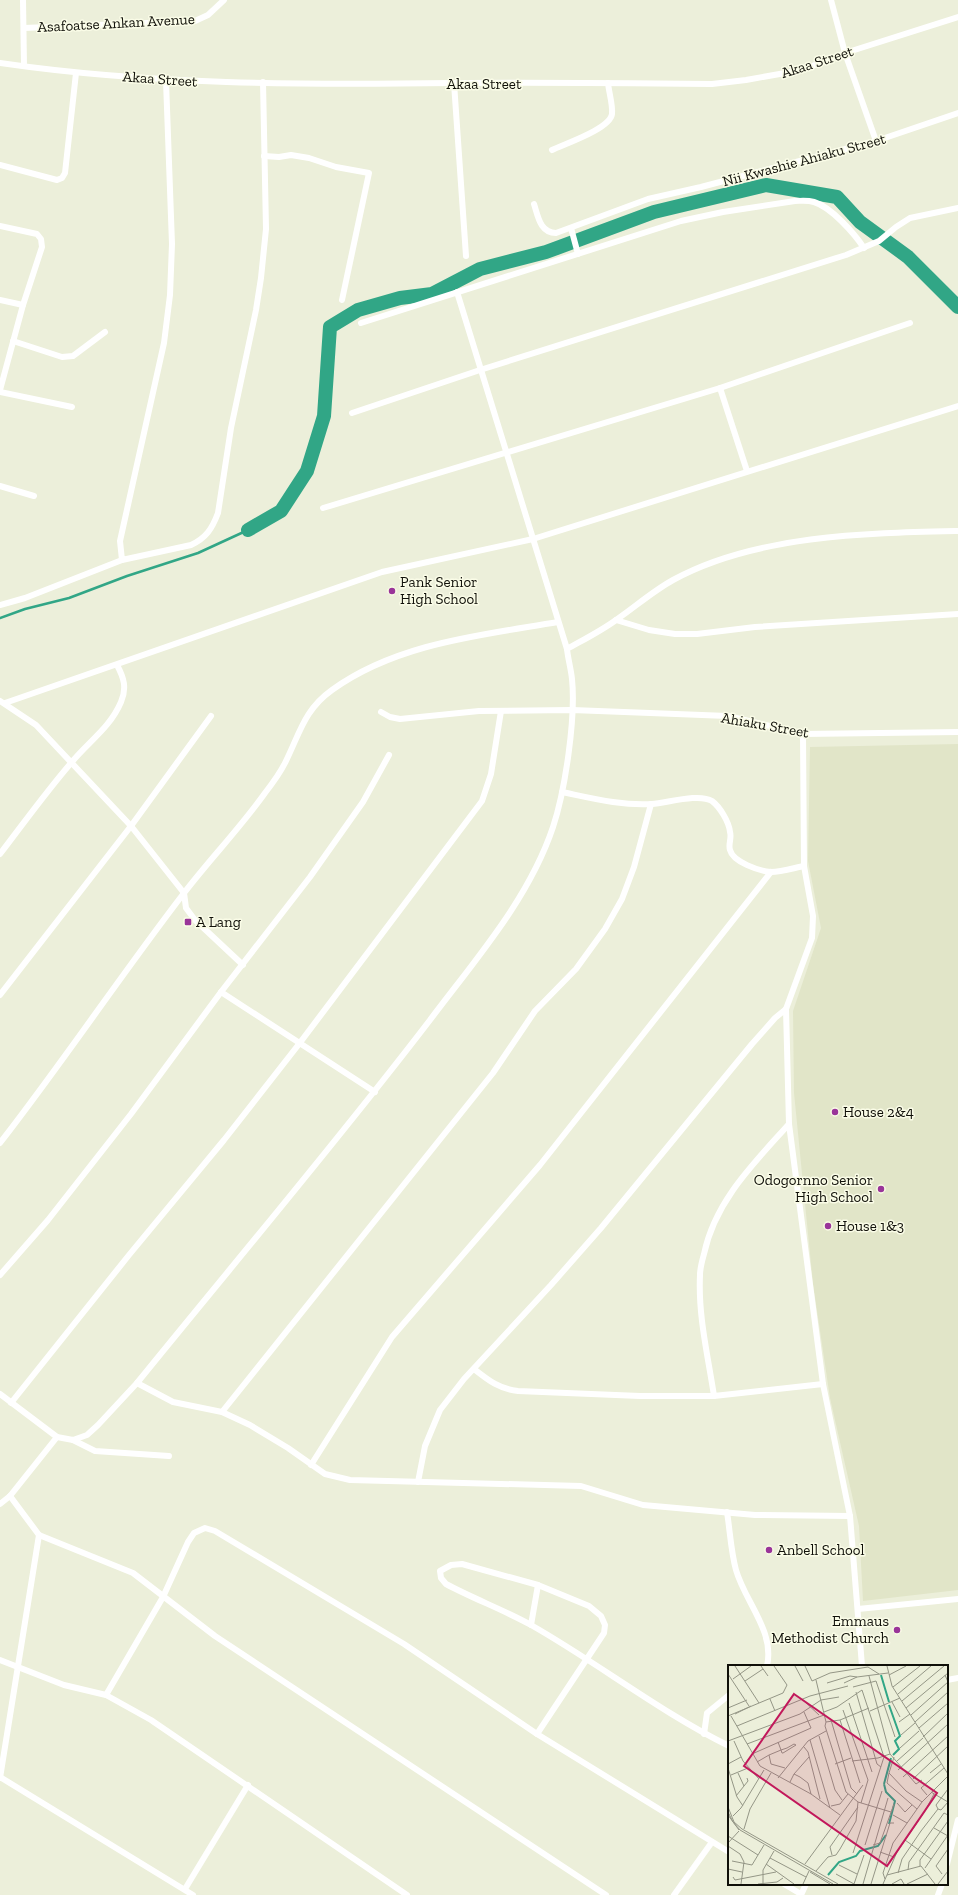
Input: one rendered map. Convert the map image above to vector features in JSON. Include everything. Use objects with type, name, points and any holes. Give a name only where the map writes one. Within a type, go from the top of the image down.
[{"type":"street","points":[[23,0],[24,66]]},
{"type":"street","name":"Asafoatse Ankan Avenue","points":[[24,28],[195,21],[208,15],[224,0]]},
{"type":"street","points":[[831,0],[845,53],[876,141]]},
{"type":"street","name":"Akaa Street","points":[[0,63],[76,73],[166,81],[316,84],[712,84],[746,80],[802,70],[845,53],[958,16]]},
{"type":"street","points":[[0,165],[57,180],[62,178],[64,173],[76,73]]},
{"type":"street","points":[[122,560],[120,541],[164,343],[170,295],[172,244],[166,117],[166,81]]},
{"type":"street","points":[[0,605],[47,590],[122,560],[191,545],[207,534],[214,524],[218,513],[231,428],[256,310],[261,278],[266,229],[263,82]]},
{"type":"street","points":[[454,84],[466,256]]},
{"type":"street","points":[[552,150],[596,130],[609,120],[612,115],[608,84]]},
{"type":"street","name":"Nii Kwashie Ahiaku Street","points":[[534,204],[544,229],[550,233],[556,233],[648,199],[701,187],[876,141],[958,113]]},
{"type":"street","points":[[264,156],[279,157],[291,155],[309,158],[336,167],[369,173],[342,300]]},
{"type":"street","points":[[361,323],[577,251],[681,221],[723,212],[806,200],[821,205],[848,227],[864,248]]},
{"type":"street","points":[[352,413],[480,370],[864,248],[879,241],[890,231],[910,218],[958,208]]},
{"type":"street","points":[[0,226],[37,234],[42,242],[42,247],[23,305],[0,391],[72,407]]},
{"type":"street","points":[[571,228],[577,251]]},
{"type":"street","points":[[73,1440],[87,1434],[98,1425],[137,1383],[374,1092],[474,961],[511,908],[535,868],[550,834],[562,792],[568,756],[572,710],[572,681],[566,649],[457,292]]},
{"type":"street","points":[[0,300],[23,305]]},
{"type":"street","points":[[323,508],[720,388],[910,323]]},
{"type":"street","points":[[13,341],[62,356],[73,356],[105,332]]},
{"type":"street","points":[[720,388],[747,471]]},
{"type":"street","points":[[2,702],[117,665],[382,572],[533,539],[958,406]]},
{"type":"street","points":[[0,486],[34,496]]},
{"type":"street","points":[[566,649],[616,620],[673,580],[710,562],[748,550],[800,541],[905,532],[958,531]]},
{"type":"street","points":[[616,620],[648,630],[676,634],[697,634],[755,627],[857,622],[907,616],[958,614]]},
{"type":"street","points":[[0,1143],[184,893],[266,792],[285,764],[304,720],[313,706],[333,689],[379,664],[409,652],[448,642],[558,622]]},
{"type":"street","points":[[0,854],[72,761],[110,722],[121,702],[125,689],[124,678],[117,665]]},
{"type":"street","points":[[2,702],[36,725],[72,761],[131,826],[184,893],[186,908],[195,920],[242,965]]},
{"type":"street","name":"Ahiaku Street","points":[[381,712],[390,717],[400,719],[454,712],[572,710],[728,716],[803,734],[958,732]]},
{"type":"street","points":[[10,1403],[224,1140],[299,1044],[482,800],[491,774],[501,711]]},
{"type":"street","points":[[0,994],[131,826],[211,716]]},
{"type":"street","points":[[803,734],[804,866],[812,916],[812,938],[786,1008],[789,1124],[823,1384],[850,1516],[862,1665]]},
{"type":"street","points":[[0,1275],[48,1220],[126,1120],[221,992],[310,877],[363,802],[389,755]]},
{"type":"street","points":[[562,792],[613,802],[651,804],[702,797],[711,801],[718,807],[729,827],[731,833],[729,848],[735,859],[750,866],[771,872],[804,866]]},
{"type":"street","points":[[222,1412],[493,1073],[536,1011],[576,969],[605,929],[622,898],[634,867],[651,804]]},
{"type":"street","points":[[311,1465],[392,1337],[540,1164],[771,872]]},
{"type":"street","points":[[221,992],[374,1092]]},
{"type":"street","points":[[418,1482],[425,1446],[440,1410],[474,1369],[552,1285],[601,1228],[752,1044],[786,1008]]},
{"type":"street","points":[[714,1396],[700,1297],[700,1274],[707,1240],[715,1219],[729,1194],[789,1124]]},
{"type":"street","points":[[474,1369],[493,1384],[506,1389],[518,1391],[640,1396],[714,1396],[823,1384]]},
{"type":"street","points":[[137,1383],[173,1402],[222,1412],[268,1435],[325,1474],[350,1480],[581,1486],[643,1505],[754,1515],[850,1516]]},
{"type":"street","points":[[0,1394],[57,1437],[73,1440],[96,1451],[169,1456]]},
{"type":"street","points":[[0,1504],[10,1496],[57,1437]]},
{"type":"street","points":[[10,1496],[39,1535],[133,1573],[215,1636],[606,1895]]},
{"type":"street","points":[[727,1512],[736,1570],[743,1588],[756,1612],[768,1644],[767,1665]]},
{"type":"street","points":[[106,1695],[163,1597],[188,1542],[194,1533],[205,1528],[215,1531],[404,1644],[537,1734],[728,1851]]},
{"type":"street","points":[[39,1535],[0,1778],[193,1895]]},
{"type":"street","points":[[537,1734],[585,1659],[604,1633],[605,1625],[601,1616],[589,1606],[538,1585],[462,1564],[451,1565],[440,1571],[441,1578],[446,1584],[531,1625],[585,1659],[704,1734],[728,1746]]},
{"type":"street","points":[[531,1625],[538,1585]]},
{"type":"street","points":[[858,1609],[958,1599]]},
{"type":"street","points":[[0,1660],[64,1685],[106,1695],[151,1720],[407,1895]]},
{"type":"street","points":[[948,1680],[958,1678]]},
{"type":"street","points":[[704,1734],[707,1713],[728,1696]]},
{"type":"street","points":[[185,1889],[248,1785]]},
{"type":"street","points":[[948,1862],[955,1846],[958,1820]]},
{"type":"street","points":[[674,1895],[712,1842]]},
{"type":"street","points":[[786,1885],[801,1895],[806,1885]]},
{"type":"street","points":[[938,1895],[942,1885]]},
{"type":"shaded area","name":"Odogornno Senior High School","points":[[958,744],[958,1590],[863,1601],[859,1526],[830,1398],[813,1284],[794,1093],[793,1011],[821,928],[808,861],[810,747]]},
{"type":"waterway","points":[[248,530],[281,511],[307,471],[324,416],[330,327],[358,310],[400,298],[432,294],[480,269],[546,252],[654,212],[766,185],[837,197],[860,222],[908,257],[958,307]]},
{"type":"waterway","points":[[0,618],[25,609],[69,598],[127,576],[198,553],[248,530]]},
{"type":"place","name":"Pank Senior High School","points":[[392,591]]},
{"type":"place","name":"A Lang","points":[[188,922]]},
{"type":"place","name":"House 2&4","points":[[835,1112]]},
{"type":"place","name":"Odogornno Senior High School","points":[[881,1189]]},
{"type":"place","name":"House 1&3","points":[[828,1226]]},
{"type":"place","name":"Anbell School","points":[[769,1550]]},
{"type":"place","name":"Emmaus Methodist Church","points":[[897,1630]]}]
